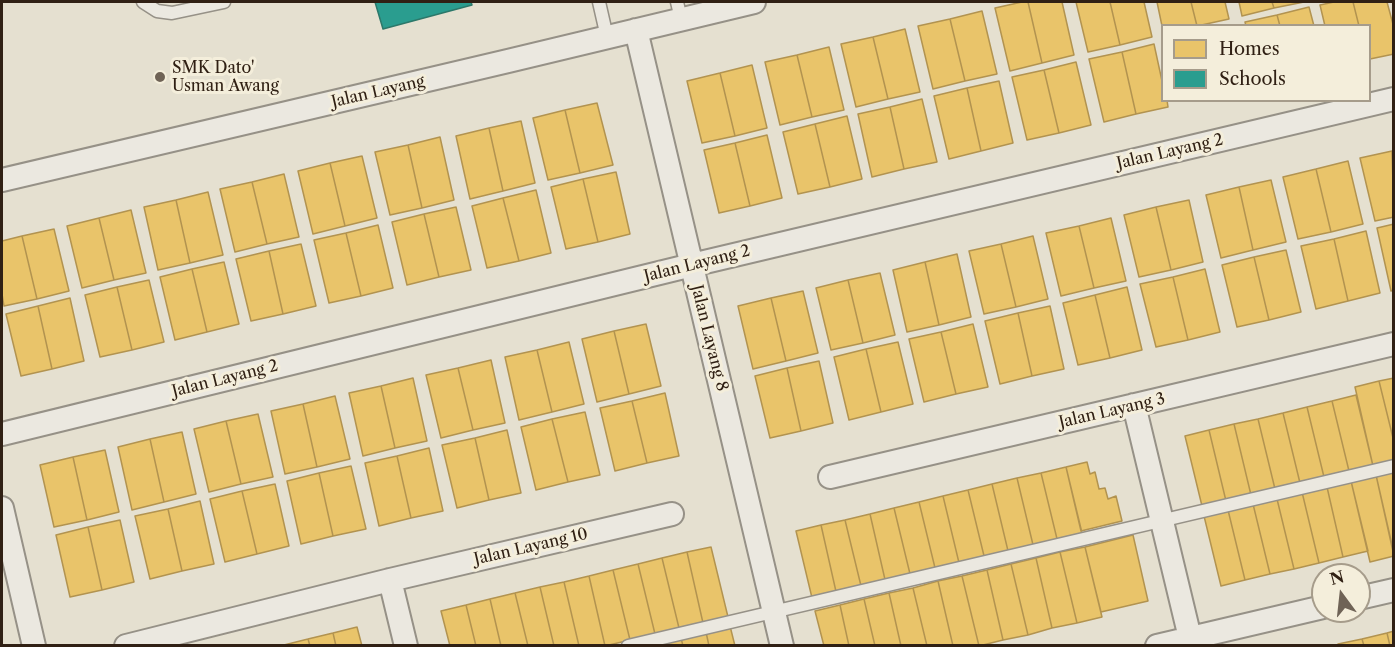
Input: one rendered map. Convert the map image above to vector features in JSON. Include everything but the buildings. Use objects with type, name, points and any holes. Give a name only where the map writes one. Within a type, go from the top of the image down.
[{"type":"street","name":"Jalan Layang","points":[[2,180],[636,30],[679,10],[754,2]]},
{"type":"street","name":"Jalan Layang 8","points":[[636,30],[782,645]]},
{"type":"street","name":"Jalan Layang 2","points":[[2,434],[692,265],[1394,99]]},
{"type":"street","name":"Jalan Layang 3","points":[[830,477],[1394,344]]},
{"type":"street","points":[[1134,405],[1191,642]]},
{"type":"street","points":[[2,508],[8,565],[34,645]]},
{"type":"street","name":"Jalan Layang 10","points":[[126,645],[672,513]]},
{"type":"street","points":[[390,580],[406,645]]},
{"type":"street","points":[[1371,595],[1394,590]]},
{"type":"street","points":[[1158,645],[1191,642],[1311,610]]},
{"type":"lane","points":[[143,2],[157,11],[172,13],[224,2]]},
{"type":"lane","points":[[599,2],[607,37]]},
{"type":"lane","points":[[628,645],[1394,466]]},
{"type":"place","name":"SMK Dato' Usman Awang","points":[[160,77]]}]
